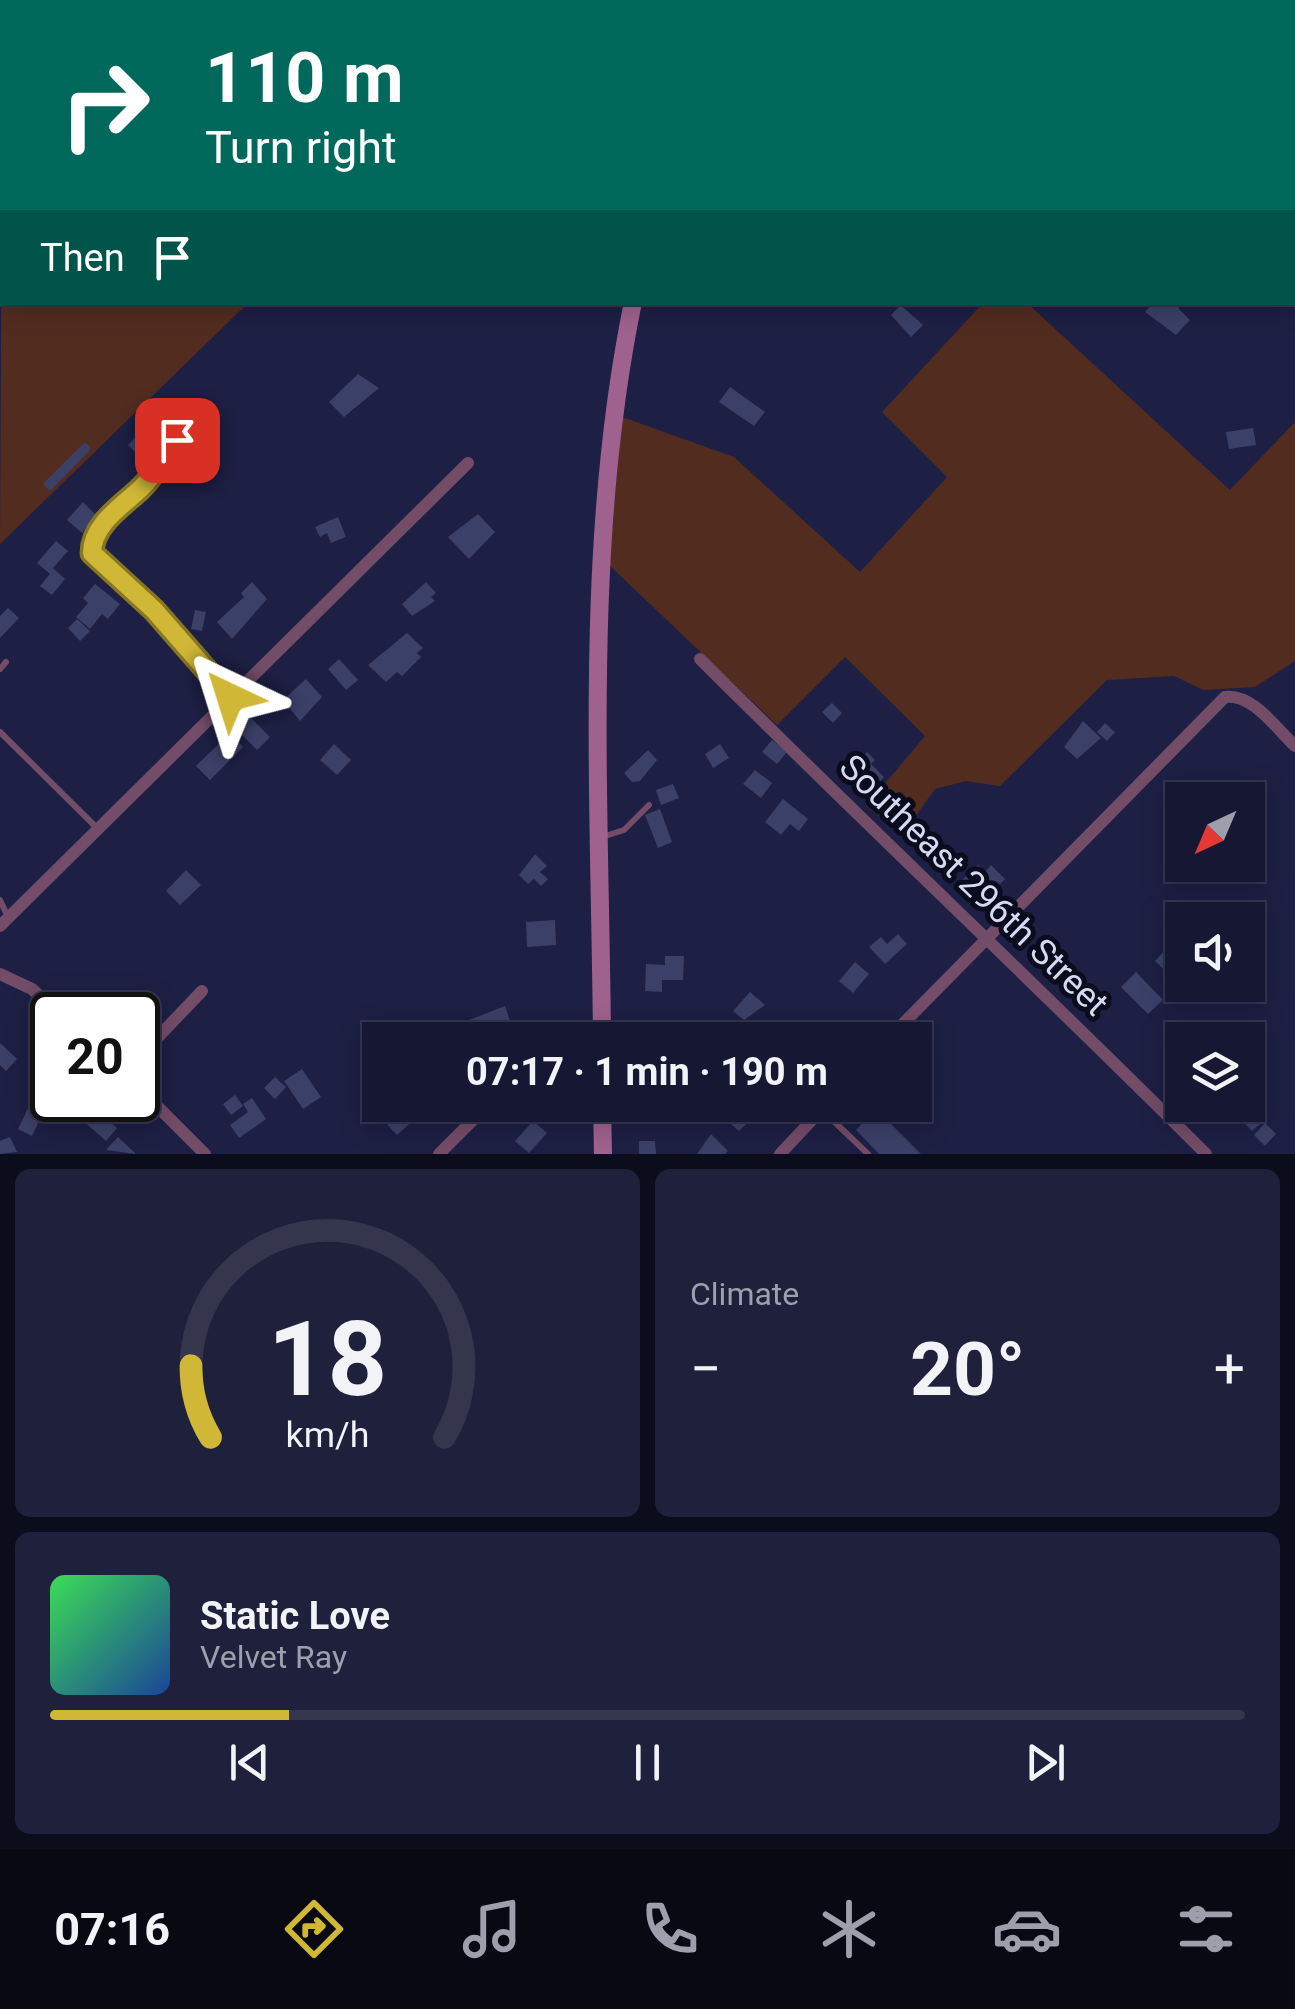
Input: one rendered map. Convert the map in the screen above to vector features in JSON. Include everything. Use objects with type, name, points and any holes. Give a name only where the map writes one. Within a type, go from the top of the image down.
[{"type":"street","points":[[602,1022],[599,562],[614,395],[632,305]]},
{"type":"street","points":[[4,921],[468,463]]},
{"type":"street","name":"Southeast 296th Street","points":[[700,659],[928,887],[988,937],[1206,1154]]},
{"type":"street","points":[[905,1022],[1225,697],[1237,695],[1250,703],[1295,746]]},
{"type":"street","points":[[0,974],[35,992]]},
{"type":"street","points":[[160,1035],[202,991]]},
{"type":"street","points":[[160,1109],[205,1154]]},
{"type":"street","points":[[440,1154],[471,1122]]},
{"type":"street","points":[[602,1122],[603,1154]]},
{"type":"street","points":[[780,1154],[796,1148],[814,1122]]},
{"type":"lane","points":[[196,414],[139,490],[124,499],[105,522],[92,542],[92,553],[154,610],[230,697]]},
{"type":"lane","points":[[0,732],[97,828]]},
{"type":"lane","points":[[601,838],[624,830],[649,805]]},
{"type":"lane","points":[[0,900],[4,921]]},
{"type":"lane","points":[[838,1122],[868,1154]]},
{"type":"shaded area","points":[[1,305],[246,305],[0,544]]},
{"type":"shaded area","points":[[981,305],[1029,305],[1230,490],[1295,422],[1295,661],[1255,687],[1203,690],[1174,676],[1107,680],[1000,786],[966,781],[935,789],[902,835],[866,806],[925,736],[845,657],[777,725],[609,565],[622,417],[734,457],[860,572],[947,477],[882,412]]},
{"type":"building","points":[[1151,305],[1180,305],[1178,308],[1190,320],[1176,335],[1145,312]]},
{"type":"building","points":[[900,306],[923,325],[911,337],[891,315]]},
{"type":"building","points":[[358,374],[379,388],[344,417],[329,402]]},
{"type":"building","points":[[730,387],[765,412],[754,426],[719,402]]},
{"type":"building","points":[[145,428],[157,441],[140,457],[128,445]]},
{"type":"building","points":[[1253,428],[1256,445],[1229,449],[1226,432]]},
{"type":"building","points":[[85,442],[91,449],[50,491],[43,484]]},
{"type":"building","points":[[83,502],[97,516],[82,533],[67,520]]},
{"type":"building","points":[[478,514],[495,532],[469,559],[448,537]]},
{"type":"building","points":[[338,517],[346,537],[331,543],[327,533],[320,537],[315,527]]},
{"type":"building","points":[[56,541],[68,551],[53,568],[65,579],[52,595],[40,586],[50,574],[37,563]]},
{"type":"building","points":[[252,582],[267,599],[232,639],[217,622],[244,597],[241,593]]},
{"type":"building","points":[[426,582],[436,593],[431,597],[435,601],[412,616],[402,604]]},
{"type":"building","points":[[95,584],[120,604],[108,619],[102,614],[90,629],[76,617],[88,603],[83,598]]},
{"type":"building","points":[[8,608],[19,618],[0,638],[0,616]]},
{"type":"building","points":[[195,610],[206,612],[202,631],[191,629]]},
{"type":"building","points":[[77,619],[90,631],[80,641],[68,628]]},
{"type":"building","points":[[407,633],[423,648],[417,653],[421,657],[402,676],[397,672],[386,682],[368,665]]},
{"type":"building","points":[[339,659],[358,680],[346,690],[328,669]]},
{"type":"building","points":[[306,679],[322,697],[300,721],[283,700]]},
{"type":"building","points":[[832,703],[842,713],[833,723],[822,712]]},
{"type":"building","points":[[250,717],[270,737],[257,750],[237,730]]},
{"type":"building","points":[[1083,721],[1101,738],[1077,759],[1064,747]]},
{"type":"building","points":[[1105,723],[1115,732],[1107,741],[1097,732]]},
{"type":"building","points":[[230,733],[243,747],[210,780],[196,766]]},
{"type":"building","points":[[772,740],[787,752],[777,764],[762,752]]},
{"type":"building","points":[[334,744],[351,760],[337,775],[320,760]]},
{"type":"building","points":[[720,744],[729,758],[713,768],[705,754]]},
{"type":"building","points":[[648,750],[657,760],[640,781],[632,782],[624,773]]},
{"type":"building","points":[[867,752],[875,760],[871,764],[884,777],[873,789],[856,772],[862,766],[857,762]]},
{"type":"building","points":[[755,770],[772,783],[761,798],[743,784]]},
{"type":"building","points":[[673,784],[679,798],[661,805],[656,790]]},
{"type":"building","points":[[783,799],[808,819],[799,831],[790,824],[781,835],[765,822]]},
{"type":"building","points":[[660,809],[672,842],[658,848],[645,815]]},
{"type":"building","points":[[535,854],[547,866],[540,872],[548,879],[541,886],[534,879],[528,884],[519,875]]},
{"type":"building","points":[[978,865],[985,872],[991,865],[1005,879],[986,898],[976,889],[971,894],[959,883]]},
{"type":"building","points":[[186,870],[201,885],[180,905],[166,891]]},
{"type":"building","points":[[555,920],[556,945],[527,947],[526,922]]},
{"type":"building","points":[[898,934],[907,944],[885,964],[869,947],[881,937],[887,944]]},
{"type":"building","points":[[1165,950],[1165,971],[1155,961]]},
{"type":"building","points":[[665,956],[684,956],[683,980],[662,980],[662,992],[645,991],[646,964],[665,965]]},
{"type":"building","points":[[855,962],[869,974],[853,993],[839,981]]},
{"type":"building","points":[[1136,972],[1163,1000],[1148,1014],[1121,987]]},
{"type":"building","points":[[750,992],[765,1005],[744,1020],[733,1011]]},
{"type":"building","points":[[505,1006],[510,1021],[470,1022]]},
{"type":"building","points":[[0,1043],[17,1059],[6,1071],[0,1065]]},
{"type":"building","points":[[302,1069],[321,1097],[303,1109],[284,1081]]},
{"type":"building","points":[[275,1077],[286,1087],[275,1099],[264,1088]]},
{"type":"building","points":[[235,1095],[243,1106],[231,1115],[223,1104]]},
{"type":"building","points":[[252,1098],[266,1119],[239,1138],[230,1125],[248,1112],[243,1104]]},
{"type":"building","points":[[30,1104],[30,1122],[39,1122],[32,1136],[18,1129]]},
{"type":"building","points":[[85,1122],[110,1122],[117,1128],[106,1141]]},
{"type":"building","points":[[385,1122],[411,1122],[397,1135]]},
{"type":"building","points":[[532,1122],[547,1133],[529,1153],[515,1141]]},
{"type":"building","points":[[729,1122],[748,1122],[739,1131]]},
{"type":"building","points":[[864,1122],[889,1122],[921,1154],[879,1154],[856,1130]]},
{"type":"building","points":[[1243,1122],[1262,1122],[1252,1131]]},
{"type":"building","points":[[1265,1123],[1276,1134],[1265,1146],[1254,1135]]},
{"type":"building","points":[[711,1134],[728,1151],[697,1154]]},
{"type":"building","points":[[10,1137],[17,1152],[0,1154],[0,1141]]},
{"type":"building","points":[[118,1137],[136,1154],[106,1150]]},
{"type":"building","points":[[639,1141],[655,1141],[656,1154],[639,1154]]},
{"type":"route","points":[[177,440],[139,490],[124,499],[105,522],[92,542],[92,553],[154,610],[230,697]]}]
